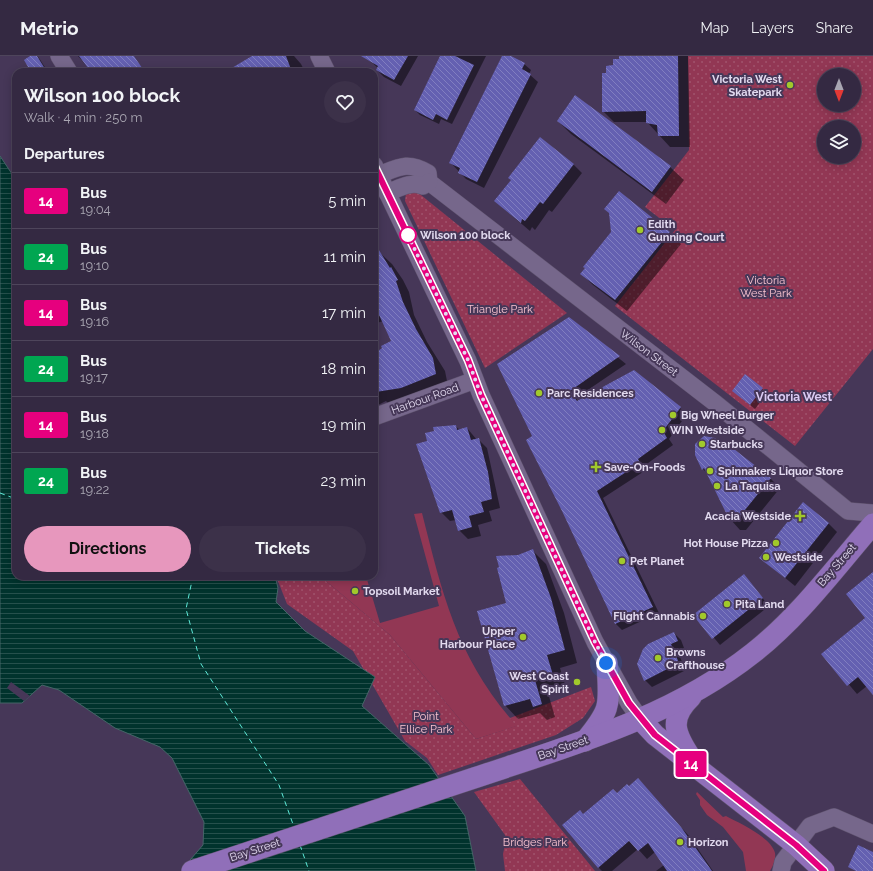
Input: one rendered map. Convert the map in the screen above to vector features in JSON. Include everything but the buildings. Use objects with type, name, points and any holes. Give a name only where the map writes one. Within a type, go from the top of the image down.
[{"type":"main road","name":"Bay Street","points":[[192,871],[585,741],[641,720],[698,691],[753,654],[781,628],[873,524]]},
{"type":"main road","points":[[585,741],[602,719],[608,708],[609,696],[606,663]]},
{"type":"main road","points":[[698,691],[681,707],[677,714],[676,722],[680,740],[699,770]]},
{"type":"main road","points":[[641,720],[655,735],[796,845],[824,871]]},
{"type":"street","points":[[59,56],[66,68]]},
{"type":"street","points":[[319,56],[325,68]]},
{"type":"street","name":"Wilson Street","points":[[378,170],[411,165],[428,173],[429,182],[705,395],[848,511],[873,513]]},
{"type":"street","points":[[378,174],[468,360],[475,380],[595,642],[629,703],[641,720]]},
{"type":"street","points":[[387,192],[415,183],[423,186],[429,182]]},
{"type":"street","name":"Harbour Road","points":[[378,416],[475,380]]},
{"type":"street","points":[[781,871],[783,862],[810,826],[834,817],[873,834]]},
{"type":"green space","name":"Victoria West Park","points":[[688,56],[873,56],[873,349],[795,446],[615,306],[675,230],[645,207],[689,150]]},
{"type":"green space","name":"Triangle Park","points":[[416,191],[567,313],[485,368],[405,201],[406,193]]},
{"type":"green space","points":[[422,513],[445,599],[466,651],[480,676],[497,701],[517,726],[476,739],[390,635],[325,580],[367,580],[380,623],[439,606],[414,514]]},
{"type":"green space","name":"Point Ellice Park","points":[[278,580],[325,580],[390,635],[476,739],[516,726],[510,718],[591,687],[595,701],[583,718],[556,735],[438,775],[427,758],[405,741],[353,651],[287,604]]},
{"type":"green space","name":"Bridges Park","points":[[520,779],[595,871],[505,871],[503,854],[506,840],[505,835],[474,792]]},
{"type":"green space","points":[[697,792],[723,817],[726,816],[767,841],[775,853],[774,862],[770,871],[746,871],[743,852],[723,827],[707,815],[700,805],[700,800],[696,794]]},
{"type":"shaded area","points":[[0,156],[12,174],[12,580],[276,580],[278,588],[276,602],[305,631],[375,677],[362,706],[429,765],[465,816],[476,871],[185,871],[184,867],[203,845],[204,822],[172,758],[160,747],[115,728],[59,690],[42,685],[22,703],[0,703]]},
{"type":"pier","points":[[11,682],[30,696],[24,701],[7,688]]},
{"type":"ferry route","points":[[0,493],[12,498]]},
{"type":"ferry route","points":[[192,580],[186,609],[201,664],[279,785],[294,827]]},
{"type":"ferry route","points":[[300,845],[309,871]]},
{"type":"bus line","name":"14","points":[[378,173],[468,360],[481,395],[595,642],[629,703],[641,720],[655,735],[796,845],[824,871]]},
{"type":"place","name":"Victoria West Skatepark","points":[[790,85]]},
{"type":"place","name":"Edith Gunning Court","points":[[640,230]]},
{"type":"place","name":"Wilson 100 block","points":[[408,235]]},
{"type":"place","name":"Parc Residences","points":[[539,393]]},
{"type":"place","name":"Big Wheel Burger","points":[[673,415]]},
{"type":"place","name":"WIN Westside","points":[[662,430]]},
{"type":"place","name":"Starbucks","points":[[702,444]]},
{"type":"place","name":"Save-On-Foods","points":[[596,467]]},
{"type":"place","name":"Spinnakers Liquor Store","points":[[710,471]]},
{"type":"place","name":"La Taquisa","points":[[717,486]]},
{"type":"place","name":"Acacia Westside","points":[[800,516]]},
{"type":"place","name":"Hot House Pizza","points":[[776,543]]},
{"type":"place","name":"Westside","points":[[766,557]]},
{"type":"place","name":"Pet Planet","points":[[622,561]]},
{"type":"place","name":"Topsoil Market","points":[[355,591]]},
{"type":"place","name":"Pita Land","points":[[727,604]]},
{"type":"place","name":"Flight Cannabis","points":[[703,616]]},
{"type":"place","name":"Upper Harbour Place","points":[[523,637]]},
{"type":"place","name":"Browns Crafthouse","points":[[658,658]]},
{"type":"place","name":"West Coast Spirit","points":[[577,682]]},
{"type":"place","name":"Horizon","points":[[680,842]]},
{"type":"district","name":"Victoria West","points":[[794,397]]},
{"type":"route","points":[[408,235],[405,229],[468,360],[481,395],[606,663]]}]
